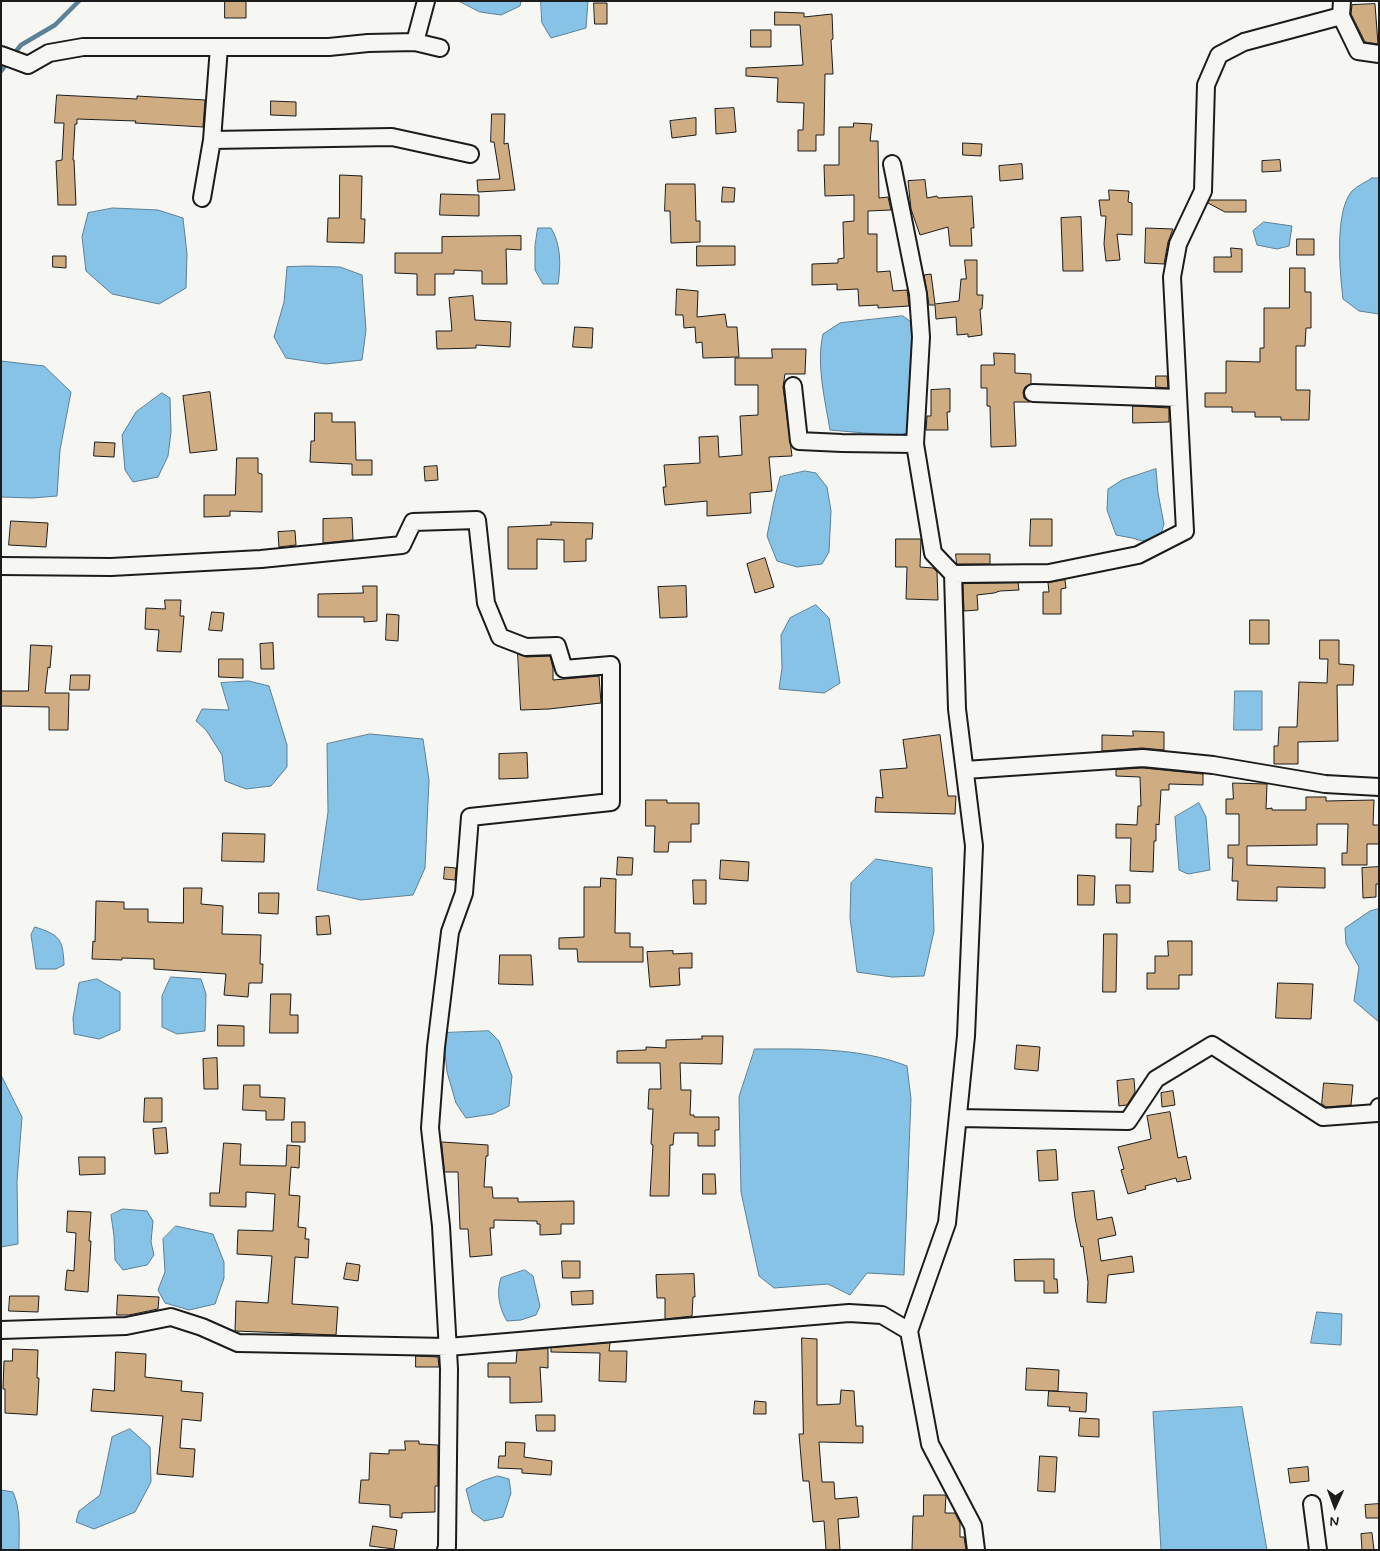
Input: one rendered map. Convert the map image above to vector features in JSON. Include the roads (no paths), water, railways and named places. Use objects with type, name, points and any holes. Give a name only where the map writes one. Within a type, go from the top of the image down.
[{"type":"street","points":[[415,42],[426,1]]},
{"type":"street","points":[[953,574],[1048,572],[1138,555],[1185,531],[1172,277],[1178,244],[1203,192],[1206,85],[1219,55],[1244,42],[1342,9],[1358,51],[1379,54]]},
{"type":"street","points":[[1,55],[28,65],[49,53],[83,47],[329,48],[368,43],[415,42],[440,48]]},
{"type":"street","points":[[202,198],[212,140],[219,47]]},
{"type":"street","points":[[212,140],[392,137],[470,154]]},
{"type":"street","points":[[892,164],[918,294],[921,337],[915,444],[933,553],[953,574],[957,709],[974,846],[966,1036],[947,1223],[909,1331],[930,1444],[973,1526],[976,1550]]},
{"type":"street","points":[[793,386],[798,441],[842,444],[915,444]]},
{"type":"street","points":[[1033,393],[1178,398]]},
{"type":"street","points":[[1,566],[112,568],[261,559],[402,544],[412,522],[477,520],[486,604],[500,637],[526,647],[557,646],[564,669],[611,665],[611,802],[470,816],[464,893],[450,932],[436,1047],[430,1128],[441,1226],[449,1369],[446,1550]]},
{"type":"street","points":[[965,770],[1143,758],[1213,765],[1325,784],[1379,787]]},
{"type":"street","points":[[958,1118],[1128,1121],[1156,1079],[1212,1045],[1324,1117],[1377,1113],[1379,1107]]},
{"type":"street","points":[[1,1330],[126,1326],[171,1317],[202,1327],[238,1343],[448,1347],[849,1313],[882,1315],[909,1331]]},
{"type":"street","points":[[1312,1504],[1318,1550]]},
{"type":"water","points":[[459,1],[521,1],[520,6],[501,15],[480,12]]},
{"type":"water","points":[[541,1],[588,1],[586,28],[551,38],[542,23]]},
{"type":"water","points":[[1372,178],[1379,178],[1379,314],[1359,311],[1343,299],[1340,259],[1340,228],[1346,201],[1354,189]]},
{"type":"water","points":[[113,208],[158,210],[183,218],[187,254],[186,288],[159,304],[112,294],[86,271],[82,237],[88,213]]},
{"type":"water","points":[[1264,222],[1292,226],[1289,246],[1277,249],[1257,245],[1253,231]]},
{"type":"water","points":[[538,228],[551,228],[557,241],[560,262],[558,284],[543,284],[535,270],[535,246]]},
{"type":"water","points":[[287,267],[340,267],[362,275],[366,330],[362,360],[326,364],[286,358],[274,337],[284,302]]},
{"type":"water","points":[[903,316],[911,322],[915,416],[910,431],[899,436],[830,430],[820,357],[823,334],[840,323]]},
{"type":"water","points":[[1,361],[44,366],[71,392],[60,450],[57,496],[32,498],[1,497]]},
{"type":"water","points":[[162,393],[170,398],[171,432],[168,456],[158,477],[133,482],[125,470],[122,435],[136,412]]},
{"type":"water","points":[[1156,469],[1164,524],[1160,537],[1142,541],[1116,535],[1107,510],[1108,489],[1122,480]]},
{"type":"water","points":[[805,471],[816,473],[827,487],[831,511],[829,552],[822,564],[797,567],[777,561],[767,536],[780,477]]},
{"type":"water","points":[[816,605],[829,618],[840,683],[824,693],[779,689],[782,668],[781,635],[790,618]]},
{"type":"water","points":[[249,681],[269,686],[287,745],[287,767],[271,786],[246,789],[225,781],[222,755],[206,730],[196,721],[202,709],[229,710],[221,683]]},
{"type":"water","points":[[1235,691],[1262,691],[1262,730],[1234,730]]},
{"type":"water","points":[[370,734],[423,739],[429,780],[425,868],[413,895],[361,900],[317,890],[328,812],[327,744]]},
{"type":"water","points":[[1199,803],[1206,817],[1210,870],[1188,874],[1179,870],[1175,817]]},
{"type":"water","points":[[876,859],[932,868],[934,931],[924,976],[892,977],[857,972],[850,918],[851,883]]},
{"type":"water","points":[[1379,909],[1379,1022],[1354,1001],[1359,967],[1346,944],[1345,928],[1370,911]]},
{"type":"water","points":[[35,927],[50,933],[58,939],[63,949],[64,965],[56,969],[36,969],[31,935]]},
{"type":"water","points":[[171,977],[201,979],[206,994],[205,1031],[177,1034],[162,1027],[162,996]]},
{"type":"water","points":[[97,979],[120,992],[120,1030],[99,1039],[74,1034],[73,1018],[79,983]]},
{"type":"water","points":[[489,1031],[499,1041],[512,1076],[509,1106],[493,1114],[466,1118],[456,1103],[447,1072],[443,1033]]},
{"type":"water","points":[[755,1049],[812,1049],[851,1052],[870,1055],[907,1066],[911,1099],[904,1275],[867,1273],[850,1295],[828,1284],[774,1288],[759,1276],[741,1192],[739,1097]]},
{"type":"water","points":[[1,1075],[22,1117],[17,1181],[18,1244],[1,1247]]},
{"type":"water","points":[[123,1209],[147,1211],[153,1221],[151,1242],[154,1255],[147,1265],[123,1270],[115,1260],[111,1215]]},
{"type":"water","points":[[176,1226],[213,1234],[224,1262],[224,1278],[215,1304],[189,1310],[165,1303],[158,1290],[165,1272],[163,1239]]},
{"type":"water","points":[[525,1270],[533,1276],[540,1306],[536,1315],[521,1320],[507,1321],[499,1300],[501,1278]]},
{"type":"water","points":[[1317,1312],[1342,1314],[1341,1345],[1311,1343]]},
{"type":"water","points":[[1242,1407],[1267,1550],[1161,1550],[1153,1412]]},
{"type":"water","points":[[130,1429],[150,1447],[151,1482],[135,1512],[94,1529],[76,1522],[79,1511],[100,1495],[112,1437]]},
{"type":"water","points":[[498,1476],[509,1479],[511,1493],[503,1517],[484,1521],[472,1512],[466,1489]]},
{"type":"water","points":[[1,1490],[13,1492],[16,1499],[19,1520],[19,1550],[1,1550]]},
{"type":"waterway","points":[[13,55],[21,45],[55,25],[79,1]]},
{"type":"waterway","points":[[1,71],[8,62]]}]
